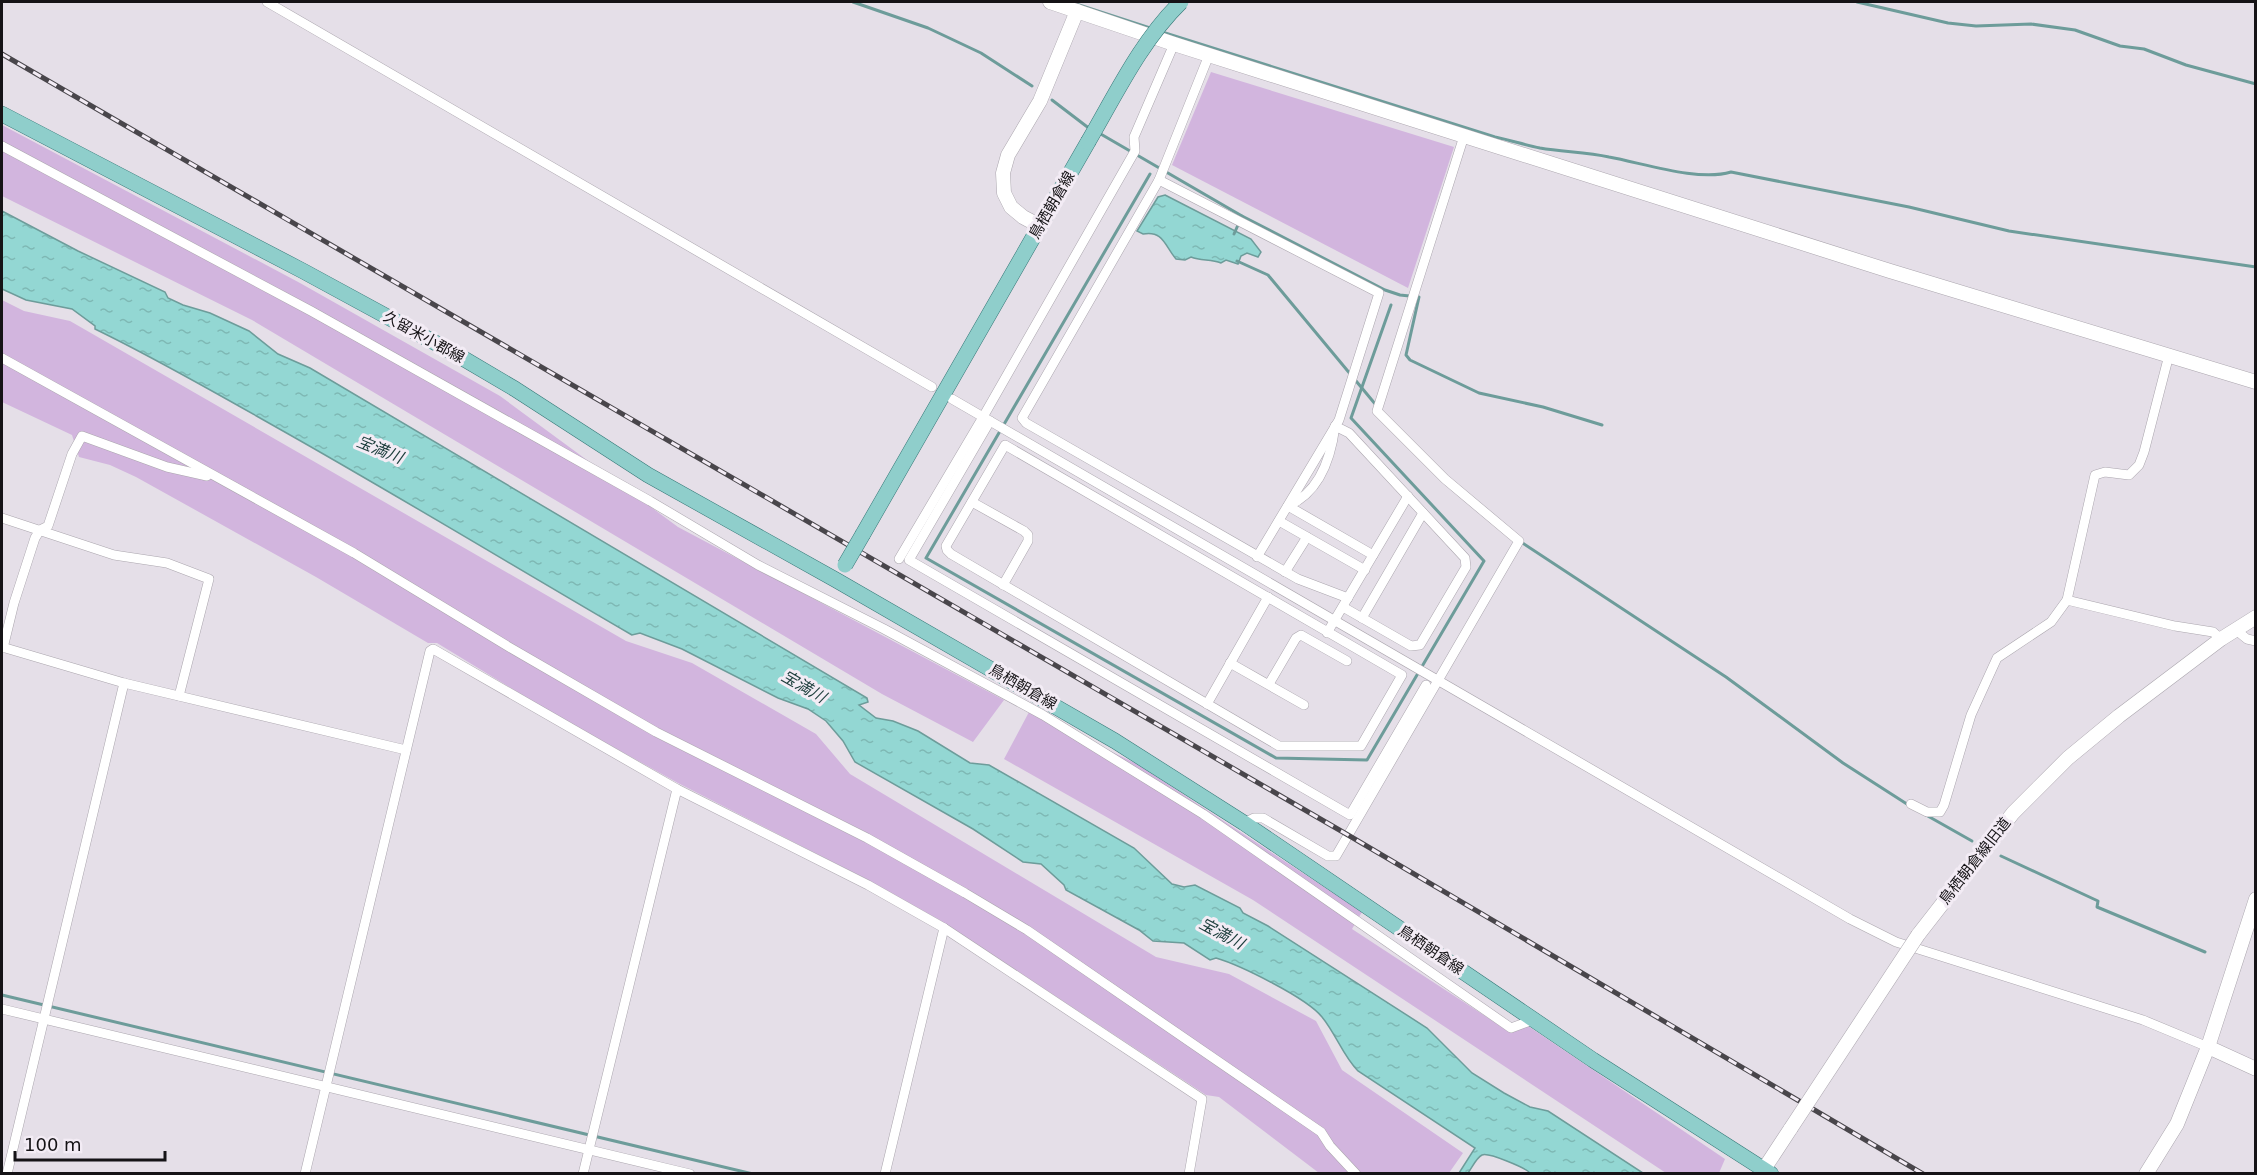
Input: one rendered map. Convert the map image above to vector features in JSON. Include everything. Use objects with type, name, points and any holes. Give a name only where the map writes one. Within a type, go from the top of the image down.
[{"type":"main road","name":"鳥栖朝倉線","points":[[1181,2],[1163,19],[1138,56],[836,580],[1085,723],[1244,823],[1533,1020],[1765,1172]]},
{"type":"main road","name":"久留米小郡線","points":[[2,114],[303,271],[454,353],[523,394],[648,476],[836,580]]},
{"type":"street","points":[[267,2],[932,387]]},
{"type":"street","points":[[1050,2],[1174,44],[1890,271],[2256,382]]},
{"type":"street","points":[[1040,226],[1011,207],[1004,193],[1003,173],[1008,155],[1040,100],[1077,11]]},
{"type":"street","points":[[1174,44],[1134,137],[1135,151],[909,560],[1350,815],[1382,771],[1519,542],[1445,479],[1377,411],[1464,136]]},
{"type":"street","points":[[1209,55],[1159,180],[1022,418],[1026,423],[1257,557],[1298,579],[1348,598]]},
{"type":"street","points":[[2,146],[456,391],[758,565],[884,629],[1044,715],[1203,814],[1511,1028],[1533,1020]]},
{"type":"street","points":[[1159,180],[1379,293],[1335,426],[1257,557]]},
{"type":"street","points":[[1911,804],[1933,814],[1940,812],[1971,715],[1997,658],[2051,622],[2067,600],[2095,475],[2105,472],[2129,475],[2139,465],[2169,355]]},
{"type":"street","points":[[2,358],[354,553],[509,647],[656,732],[902,856],[1027,930],[1321,1132],[1330,1146],[1356,1173]]},
{"type":"street","points":[[952,399],[1851,919],[1896,942],[2143,1020],[2256,1069]]},
{"type":"street","points":[[899,559],[987,419]]},
{"type":"street","points":[[1335,426],[1349,433],[1465,558],[1466,567],[1420,645],[1416,646],[1343,607]]},
{"type":"street","points":[[218,479],[167,467],[82,436],[72,454],[48,526],[40,530],[34,538],[2,647],[124,683],[406,750]]},
{"type":"street","points":[[1005,445],[1402,675],[1361,746],[1279,746],[946,550],[946,546],[972,502],[1005,445]]},
{"type":"street","points":[[1327,633],[1407,496]]},
{"type":"street","points":[[972,502],[1028,535],[1028,541],[1003,585]]},
{"type":"street","points":[[1288,506],[1373,555]]},
{"type":"street","points":[[1362,618],[1423,513]]},
{"type":"street","points":[[2,518],[114,555],[167,563],[209,579],[179,696]]},
{"type":"street","points":[[1279,521],[1365,570]]},
{"type":"street","points":[[1286,572],[1307,537]]},
{"type":"street","points":[[1207,704],[1268,597]]},
{"type":"street","points":[[2067,600],[2175,626],[2213,632],[2221,639]]},
{"type":"street","name":"鳥栖朝倉線旧道","points":[[1765,1172],[1791,1128],[1918,935],[2013,813],[2068,758],[2221,639],[2256,617]]},
{"type":"street","points":[[2236,630],[2247,639],[2256,641]]},
{"type":"street","points":[[1269,684],[1296,638],[1301,635],[1347,662]]},
{"type":"street","points":[[305,1173],[430,651],[433,649],[677,789],[868,885],[944,928],[1202,1099],[1189,1173]]},
{"type":"street","points":[[1230,663],[1304,705]]},
{"type":"street","points":[[7,1173],[124,683]]},
{"type":"street","points":[[1244,823],[1254,818],[1263,818],[1328,856],[1336,856],[1426,685]]},
{"type":"street","points":[[583,1173],[677,789]]},
{"type":"street","points":[[2146,1173],[2177,1124],[2208,1047],[2256,899]]},
{"type":"street","points":[[885,1173],[944,928]]},
{"type":"street","points":[[2,1009],[45,1016],[590,1145],[690,1173]]},
{"type":"shaded area","points":[[1211,72],[1454,147],[1408,288],[1172,165]]},
{"type":"shaded area","points":[[2,125],[300,283],[500,396],[678,527],[1004,700],[973,742],[882,694],[252,320],[2,196]]},
{"type":"shaded area","points":[[2,300],[24,311],[70,321],[626,641],[692,663],[816,734],[850,774],[1156,957],[1229,974],[1316,1021],[1342,1070],[1463,1153],[1449,1173],[1319,1173],[1219,1097],[1206,1095],[941,921],[870,881],[678,783],[552,713],[437,643],[428,643],[316,577],[136,477],[110,465],[79,457],[72,435],[2,402]]},
{"type":"shaded area","points":[[1029,712],[1137,764],[1362,912],[1352,929],[1508,1031],[1528,1026],[1725,1159],[1719,1173],[1666,1173],[1253,900],[1004,759]]},
{"type":"water","points":[[1165,195],[1251,239],[1261,252],[1258,257],[1247,253],[1241,256],[1238,264],[1226,260],[1221,263],[1191,257],[1185,260],[1176,259],[1163,240],[1155,234],[1143,234],[1137,231],[1158,197]]},
{"type":"water","name":"宝満川","points":[[2,211],[78,251],[165,292],[168,298],[210,313],[249,331],[278,354],[310,368],[867,698],[868,702],[859,705],[876,718],[893,721],[918,731],[970,763],[989,765],[1134,848],[1172,884],[1184,887],[1195,885],[1240,908],[1243,913],[1268,926],[1427,1028],[1472,1073],[1530,1107],[1548,1111],[1643,1173],[1530,1173],[1507,1161],[1482,1155],[1468,1173],[1459,1173],[1475,1148],[1358,1071],[1322,1017],[1288,992],[1227,962],[1216,958],[1210,960],[1184,943],[1153,941],[1139,930],[1066,890],[1064,885],[1041,864],[1023,862],[973,829],[855,762],[843,741],[826,721],[808,709],[778,698],[682,649],[640,633],[632,635],[327,456],[190,378],[95,329],[95,326],[72,309],[26,300],[2,289]]},
{"type":"waterway","points":[[853,2],[928,28],[981,53],[1032,86]]},
{"type":"waterway","points":[[1070,2],[1150,28]]},
{"type":"waterway","points":[[1857,2],[1948,23],[1976,26],[2031,24],[2075,30],[2120,46],[2144,49],[2186,65],[2256,84]]},
{"type":"waterway","points":[[1162,32],[1495,137],[1540,148],[1600,155],[1687,173],[1703,175],[1731,172],[1909,207],[2009,231],[2256,267]]},
{"type":"waterway","points":[[1052,100],[1090,129]]},
{"type":"waterway","points":[[1099,133],[1242,216],[1385,290],[1400,295],[1419,297],[1406,355],[1410,360],[1479,393],[1543,407],[1602,425]]},
{"type":"waterway","points":[[1150,174],[926,558],[1276,758],[1367,760],[1484,561],[1351,418],[1391,305]]},
{"type":"waterway","points":[[1234,234],[1242,216]]},
{"type":"waterway","points":[[1237,261],[1268,275],[1376,405]]},
{"type":"waterway","points":[[1521,542],[1726,677],[1843,763],[1910,806]]},
{"type":"waterway","points":[[1926,815],[1972,841]]},
{"type":"waterway","points":[[2001,856],[2098,901],[2097,907],[2205,952]]},
{"type":"waterway","points":[[2,995],[753,1174]]},
{"type":"railway","points":[[2,54],[1348,835],[1923,1174]]}]
